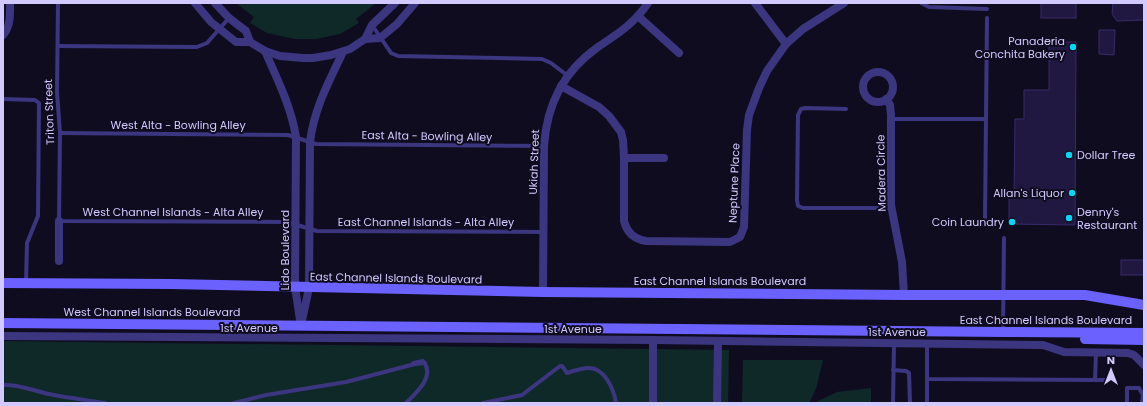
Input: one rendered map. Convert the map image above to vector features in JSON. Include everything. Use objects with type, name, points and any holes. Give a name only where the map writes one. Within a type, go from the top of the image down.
[{"type":"main road","points":[[3,283],[295,287]]},
{"type":"main road","name":"East Channel Islands Boulevard","points":[[295,287],[543,292],[1004,296],[1085,295],[1144,305]]},
{"type":"main road","name":"West Channel Islands Boulevard","points":[[3,323],[301,325]]},
{"type":"main road","name":"East Channel Islands Boulevard","points":[[301,325],[1047,333],[1144,332]]},
{"type":"main road","points":[[1047,333],[1091,340],[1144,340]]},
{"type":"street","points":[[3,35],[10,17],[10,3]]},
{"type":"street","points":[[195,3],[219,30],[236,42],[250,42],[265,51],[280,56],[303,58],[323,57],[343,52],[365,39],[380,38],[397,24],[415,3]]},
{"type":"street","points":[[214,3],[229,18],[246,31],[250,42]]},
{"type":"street","points":[[365,39],[372,25],[395,3]]},
{"type":"street","name":"Ukiah Street","points":[[543,292],[544,146],[551,105],[560,86],[587,55],[620,33],[638,16],[648,3]]},
{"type":"street","points":[[755,3],[786,44]]},
{"type":"street","name":"Neptune Place","points":[[560,86],[599,108],[616,124],[621,132],[624,158],[624,221],[629,234],[641,240],[730,242],[736,240],[740,236],[744,226],[747,130],[750,115],[759,88],[767,71],[786,44],[803,29],[844,3]]},
{"type":"street","points":[[638,16],[679,53]]},
{"type":"street","name":"Lido Boulevard","points":[[265,51],[288,102],[296,137],[295,287],[301,325]]},
{"type":"street","points":[[301,325],[309,288],[310,142],[317,109],[343,52]]},
{"type":"street","name":"Madera Circle","points":[[886,99],[890,105],[891,119],[892,208],[902,262],[904,295]]},
{"type":"street","points":[[624,158],[664,158]]},
{"type":"street","points":[[59,221],[59,261]]},
{"type":"street","name":"1st Avenue","points":[[3,336],[653,340],[1042,345],[1064,352],[1128,353],[1134,355],[1142,362]]},
{"type":"street","points":[[653,340],[653,403]]},
{"type":"street","points":[[717,403],[718,341]]},
{"type":"lane","name":"Triton Street","points":[[58,3],[57,92],[60,133],[59,221]]},
{"type":"lane","points":[[921,3],[929,7],[987,9]]},
{"type":"lane","points":[[58,46],[197,47],[207,43],[229,18]]},
{"type":"lane","points":[[985,219],[987,18]]},
{"type":"lane","points":[[372,25],[391,53],[398,56],[542,59],[551,63],[568,76]]},
{"type":"lane","points":[[3,99],[35,100],[39,103],[38,216],[27,243],[26,283]]},
{"type":"lane","points":[[846,109],[805,108],[801,109],[798,115],[796,200],[798,206],[803,208],[892,208]]},
{"type":"lane","points":[[891,119],[986,119]]},
{"type":"lane","name":"West Alta - Bowling Alley","points":[[60,133],[288,135],[310,142]]},
{"type":"lane","name":"East Alta - Bowling Alley","points":[[310,142],[316,144],[544,146]]},
{"type":"lane","name":"West Channel Islands - Alta Alley","points":[[59,221],[287,222],[309,229]]},
{"type":"lane","name":"East Channel Islands - Alta Alley","points":[[309,229],[317,231],[544,232]]},
{"type":"lane","points":[[1003,332],[1004,238]]},
{"type":"lane","points":[[893,403],[894,343]]},
{"type":"lane","points":[[927,343],[927,403]]},
{"type":"lane","points":[[1095,380],[1096,352]]},
{"type":"lane","points":[[234,403],[266,395],[346,382],[408,367],[418,361],[423,361],[426,363],[427,374],[425,382],[406,403]]},
{"type":"lane","points":[[483,403],[522,395],[562,366],[567,373],[588,368],[596,370],[608,381],[615,395],[616,403]]},
{"type":"lane","points":[[893,370],[906,371],[909,373],[910,403]]},
{"type":"lane","points":[[927,379],[1114,380]]},
{"type":"lane","points":[[3,385],[32,388],[64,397],[105,403]]},
{"type":"lane","points":[[1127,403],[1127,388],[1139,388],[1143,395],[1142,403]]},
{"type":"green space","points":[[236,3],[376,3],[356,19],[359,23],[340,34],[316,39],[295,39],[267,33],[250,23],[254,17]]},
{"type":"green space","points":[[3,341],[729,350],[728,403],[3,403]]},
{"type":"green space","points":[[743,360],[823,360],[816,389],[809,403],[742,403]]},
{"type":"green space","points":[[871,388],[871,403],[814,403],[837,392]]},
{"type":"building","points":[[1041,3],[1076,3],[1076,18],[1041,18]]},
{"type":"building","points":[[1113,3],[1144,3],[1144,20],[1117,21],[1112,14]]},
{"type":"building","points":[[1099,30],[1115,30],[1114,55],[1099,54]]},
{"type":"building","points":[[1049,42],[1076,42],[1075,225],[1009,224],[1009,194],[1014,194],[1015,119],[1024,119],[1024,90],[1049,90]]},
{"type":"building","points":[[1121,260],[1144,260],[1144,275],[1121,275]]},
{"type":"place","name":"Panaderia Conchita Bakery","points":[[1073,47]]},
{"type":"place","name":"Dollar Tree","points":[[1069,155]]},
{"type":"place","name":"Allan's Liquor","points":[[1072,193]]},
{"type":"place","name":"Denny's Restaurant","points":[[1069,218]]},
{"type":"place","name":"Coin Laundry","points":[[1012,222]]}]
